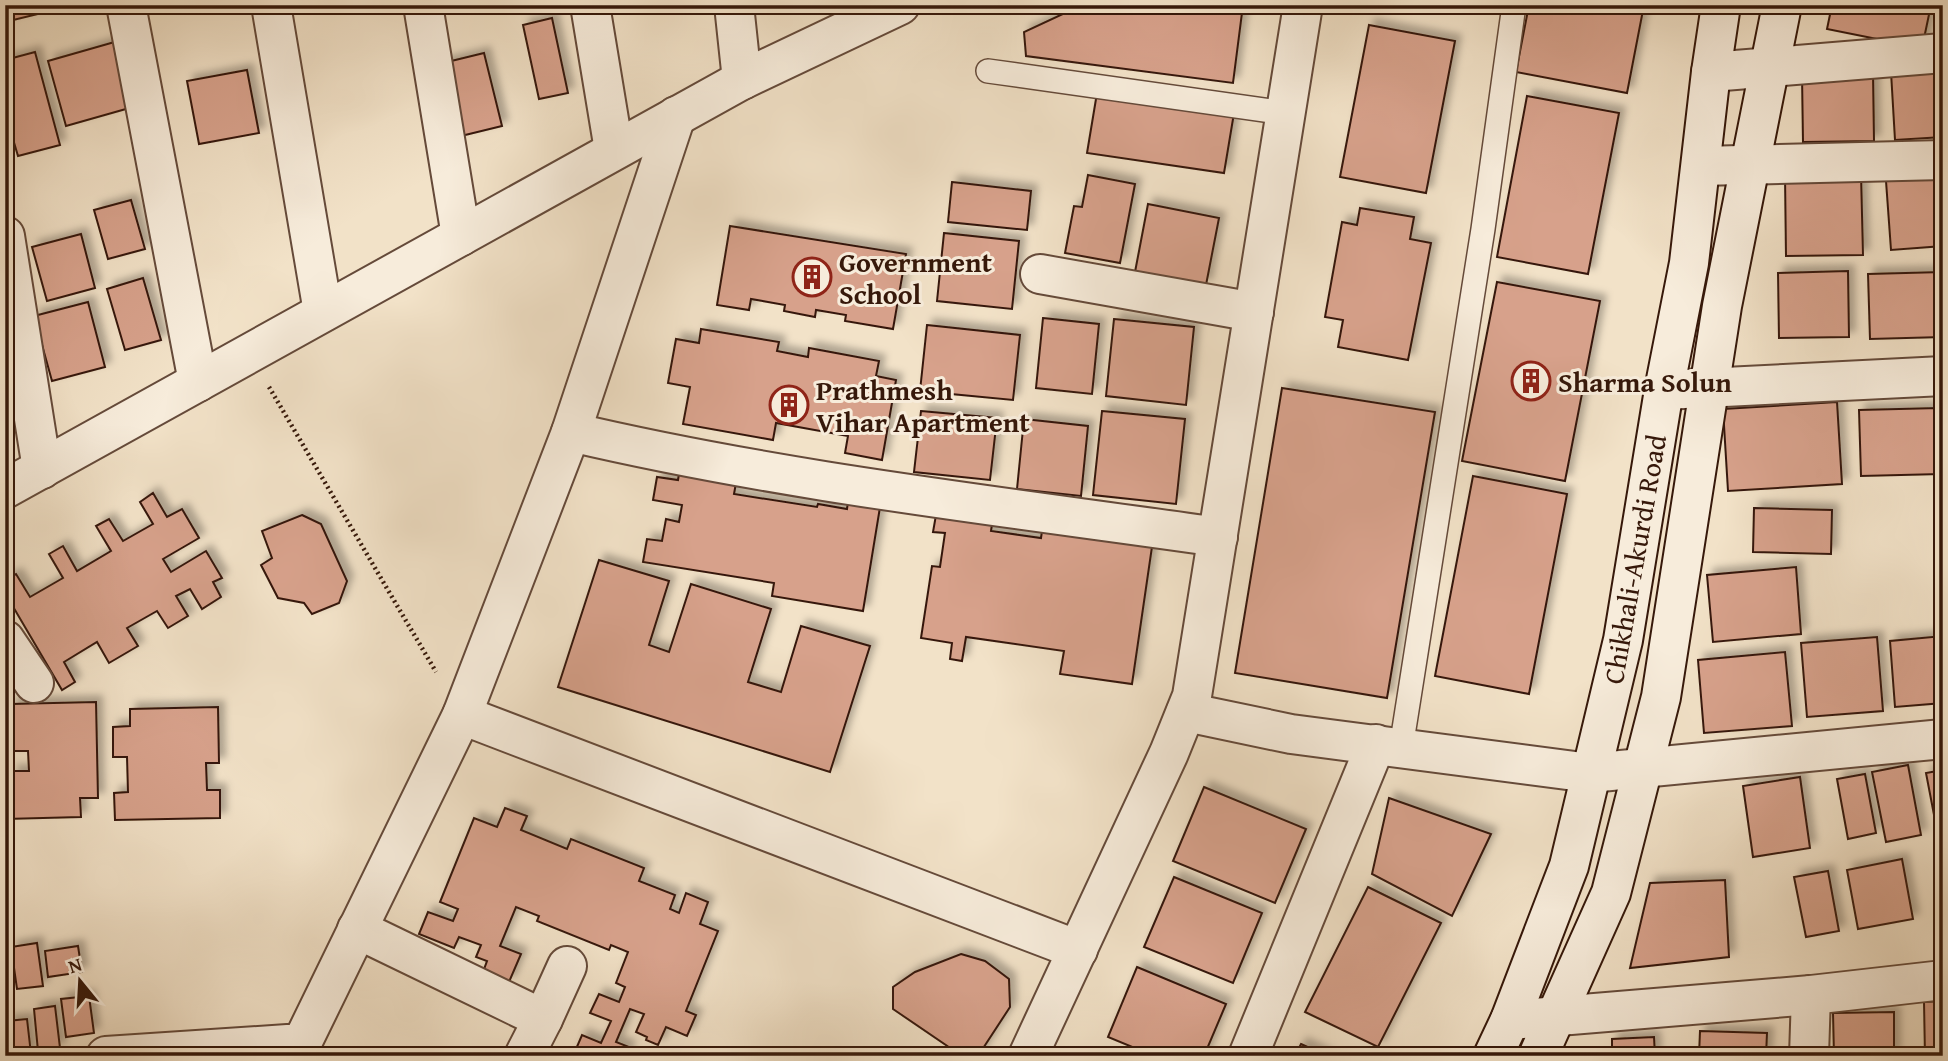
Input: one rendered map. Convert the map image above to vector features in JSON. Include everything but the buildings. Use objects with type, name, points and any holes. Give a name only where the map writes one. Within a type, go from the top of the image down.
[{"type":"street","points":[[126,5],[198,382]]},
{"type":"street","points":[[271,5],[323,312]]},
{"type":"street","points":[[423,5],[461,236]]},
{"type":"street","points":[[590,5],[614,150]]},
{"type":"street","points":[[734,5],[742,80]]},
{"type":"street","points":[[5,489],[742,80],[900,5]]},
{"type":"street","points":[[1028,1056],[1192,696],[1303,5]]},
{"type":"street","name":"Chikhali-Akurdi Road","points":[[1493,1056],[1510,1020],[1569,866],[1623,640],[1664,390],[1689,263],[1721,5]]},
{"type":"street","points":[[1538,1056],[1611,893],[1661,697],[1722,306],[1782,5]]},
{"type":"street","points":[[1711,72],[1943,53]]},
{"type":"street","points":[[106,1056],[302,1042],[461,715],[571,432],[676,116]]},
{"type":"street","points":[[1701,166],[1943,160]]},
{"type":"street","points":[[5,236],[42,469]]},
{"type":"street","points":[[1040,274],[1254,312]]},
{"type":"street","points":[[1664,390],[1943,376]]},
{"type":"street","points":[[571,432],[672,456],[790,476],[1218,537]]},
{"type":"street","points":[[5,640],[34,683]]},
{"type":"street","points":[[1186,712],[1291,734],[1590,773],[1943,739]]},
{"type":"street","points":[[461,715],[1077,950]]},
{"type":"street","points":[[1248,1056],[1388,746]]},
{"type":"street","points":[[357,929],[542,1019]]},
{"type":"street","points":[[524,1056],[567,966]]},
{"type":"street","points":[[1510,1020],[1811,995],[1943,980]]},
{"type":"street","points":[[1809,1056],[1811,995]]},
{"type":"lane","points":[[1388,746],[1483,229],[1514,5]]},
{"type":"lane","points":[[988,71],[1286,113]]},
{"type":"path","points":[[249,354],[461,715]]},
{"type":"place","name":"Government School","points":[[812,277]]},
{"type":"place","name":"Sharma Solun","points":[[1531,381]]},
{"type":"place","name":"Prathmesh Vihar Apartment","points":[[789,405]]}]
